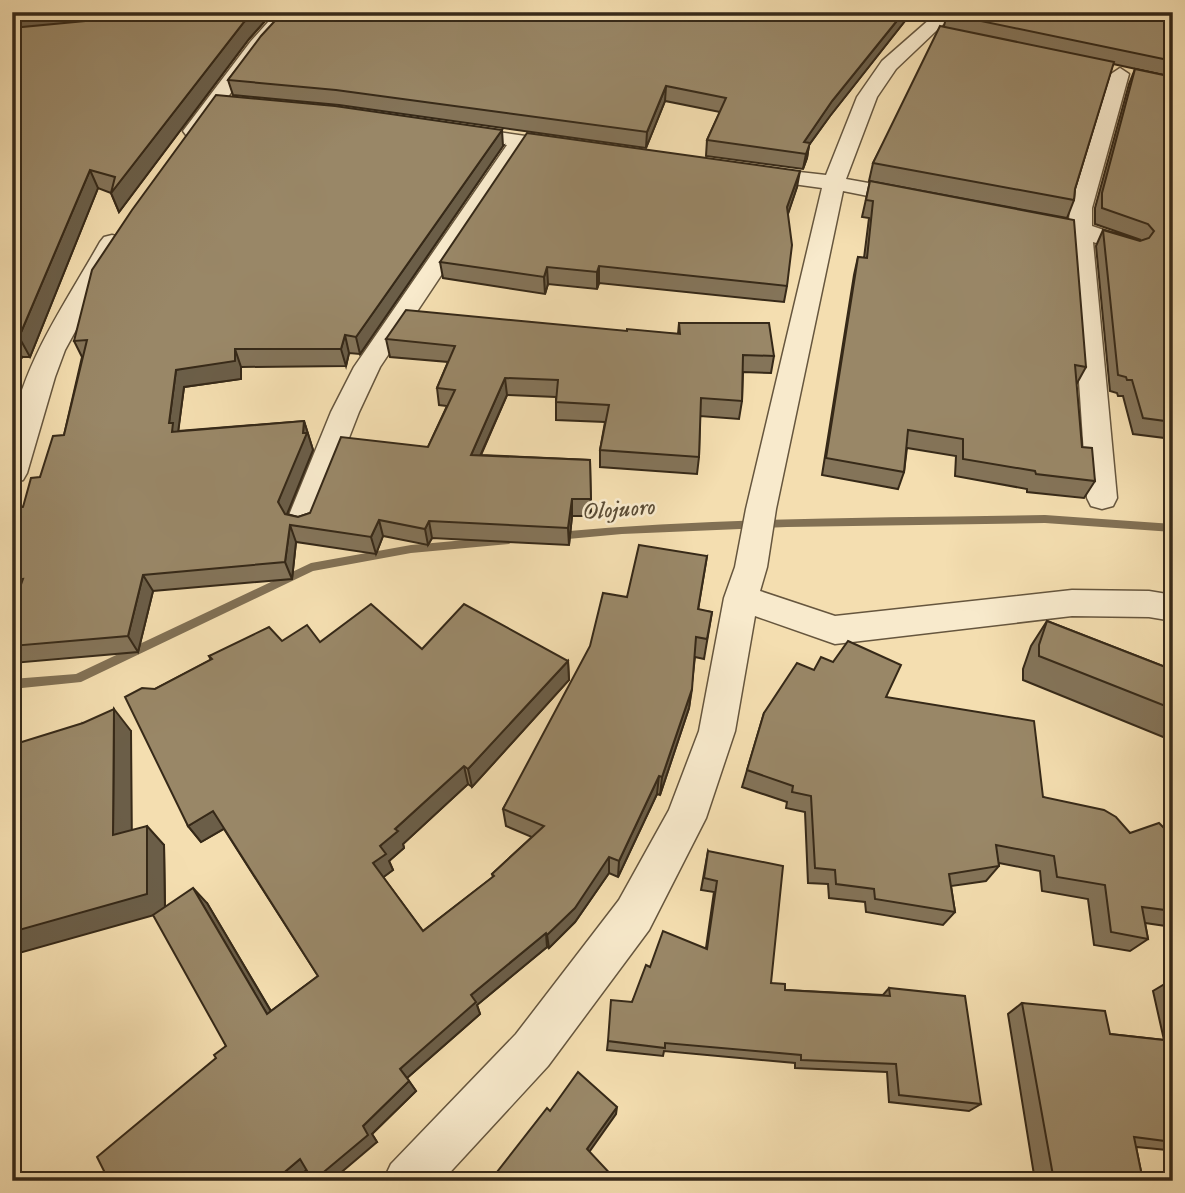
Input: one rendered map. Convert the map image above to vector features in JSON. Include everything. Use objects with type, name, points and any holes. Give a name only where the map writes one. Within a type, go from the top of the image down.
[{"type":"street","points":[[183,145],[257,45],[287,12]]},
{"type":"street","points":[[408,1181],[532,1050],[634,915],[686,818],[717,731],[761,509],[834,183],[867,97],[889,65],[948,12]]},
{"type":"street","points":[[924,32],[950,38]]},
{"type":"street","points":[[1102,498],[1080,208],[1120,74]]},
{"type":"street","points":[[215,102],[243,105]]},
{"type":"street","points":[[442,130],[588,150]]},
{"type":"street","points":[[303,520],[345,412],[367,367],[520,141]]},
{"type":"street","points":[[738,170],[834,183],[930,201]]},
{"type":"street","points":[[1012,217],[1080,230],[1131,247]]},
{"type":"street","points":[[12,474],[41,377],[52,350],[106,250],[126,220]]},
{"type":"street","points":[[746,583],[835,630],[1072,603],[1149,604],[1173,608]]},
{"type":"building","points":[[140,12],[253,12],[111,193],[115,177],[90,170],[19,337],[12,337],[12,28],[96,20]]},
{"type":"building","points":[[283,12],[904,12],[832,101],[804,142],[810,143],[806,154],[707,140],[726,98],[666,86],[647,132],[336,90],[228,80]]},
{"type":"building","points":[[1173,12],[1173,61],[947,14]]},
{"type":"building","points":[[940,26],[1114,62],[1075,189],[1074,200],[873,163]]},
{"type":"building","points":[[1135,69],[1173,77],[1173,422],[1143,418],[1132,380],[1118,375],[1103,230],[1140,241],[1149,238],[1154,231],[1148,224],[1102,208],[1102,193]]},
{"type":"building","points":[[216,95],[335,106],[502,130],[356,337],[345,335],[341,349],[235,349],[235,361],[176,370],[169,423],[173,423],[172,432],[304,421],[303,433],[307,433],[278,502],[285,514],[298,517],[310,513],[341,437],[428,447],[455,390],[437,388],[455,346],[386,339],[406,310],[680,334],[679,323],[769,323],[774,356],[743,355],[742,401],[701,398],[699,457],[600,450],[609,405],[556,402],[558,380],[505,378],[471,455],[590,460],[591,499],[572,499],[568,528],[429,521],[425,529],[379,520],[371,537],[290,525],[285,562],[143,575],[128,636],[12,646],[12,610],[23,579],[12,580],[12,509],[23,507],[31,478],[40,477],[53,436],[64,435],[87,340],[74,341],[92,270]]},
{"type":"building","points":[[527,133],[800,171],[787,207],[792,245],[787,286],[599,266],[597,272],[547,267],[544,277],[440,262]]},
{"type":"building","points":[[870,181],[1074,220],[1086,367],[1075,365],[1082,447],[1092,448],[1095,481],[1036,474],[1035,471],[963,459],[963,439],[908,430],[904,472],[826,458],[858,257],[867,258],[873,201],[866,200]]},
{"type":"building","points":[[639,545],[707,556],[698,609],[712,612],[707,639],[696,637],[692,689],[662,777],[659,776],[619,861],[609,857],[575,908],[547,935],[546,933],[471,995],[476,1002],[400,1069],[409,1081],[363,1126],[368,1135],[313,1181],[300,1159],[274,1181],[109,1181],[97,1157],[216,1058],[214,1055],[226,1046],[153,915],[193,888],[267,1014],[318,976],[213,811],[188,826],[125,697],[142,688],[155,689],[212,659],[209,656],[269,627],[282,641],[307,625],[320,642],[371,604],[422,649],[464,604],[568,661],[468,769],[464,766],[380,846],[386,854],[373,863],[423,931],[494,876],[492,874],[544,826],[503,809],[590,646],[603,593],[627,597]]},
{"type":"building","points":[[1047,621],[1173,670],[1173,709],[1039,656],[1039,645]]},
{"type":"building","points":[[848,641],[901,665],[886,697],[1034,721],[1043,797],[1104,810],[1116,817],[1130,833],[1159,823],[1173,837],[1173,911],[1142,907],[1148,939],[1111,932],[1105,885],[1057,877],[1054,856],[996,845],[999,866],[949,874],[955,912],[875,899],[874,889],[836,884],[835,870],[815,868],[811,796],[792,792],[793,786],[747,770],[764,713],[797,663],[814,670],[821,657],[833,662]]},
{"type":"building","points":[[114,709],[113,835],[147,826],[147,894],[12,932],[12,745],[83,723]]},
{"type":"building","points":[[708,851],[783,866],[771,983],[785,984],[785,990],[890,996],[889,988],[965,996],[981,1104],[899,1095],[896,1064],[801,1060],[801,1055],[665,1043],[665,1048],[608,1041],[611,1000],[632,1002],[646,965],[650,967],[663,931],[707,949],[717,881],[704,878]]},
{"type":"building","points":[[1022,1003],[1105,1011],[1110,1034],[1173,1041],[1173,1142],[1134,1137],[1143,1181],[1054,1181]]},
{"type":"building","points":[[578,1072],[617,1107],[587,1149],[617,1181],[490,1181],[547,1108],[550,1111]]},
{"type":"waterway","name":"Olojuoro","points":[[557,536],[622,530],[787,523],[1045,519],[1173,528]]},
{"type":"waterway","name":"Olojuoro","points":[[12,684],[77,679],[311,567],[411,549],[509,540]]}]
